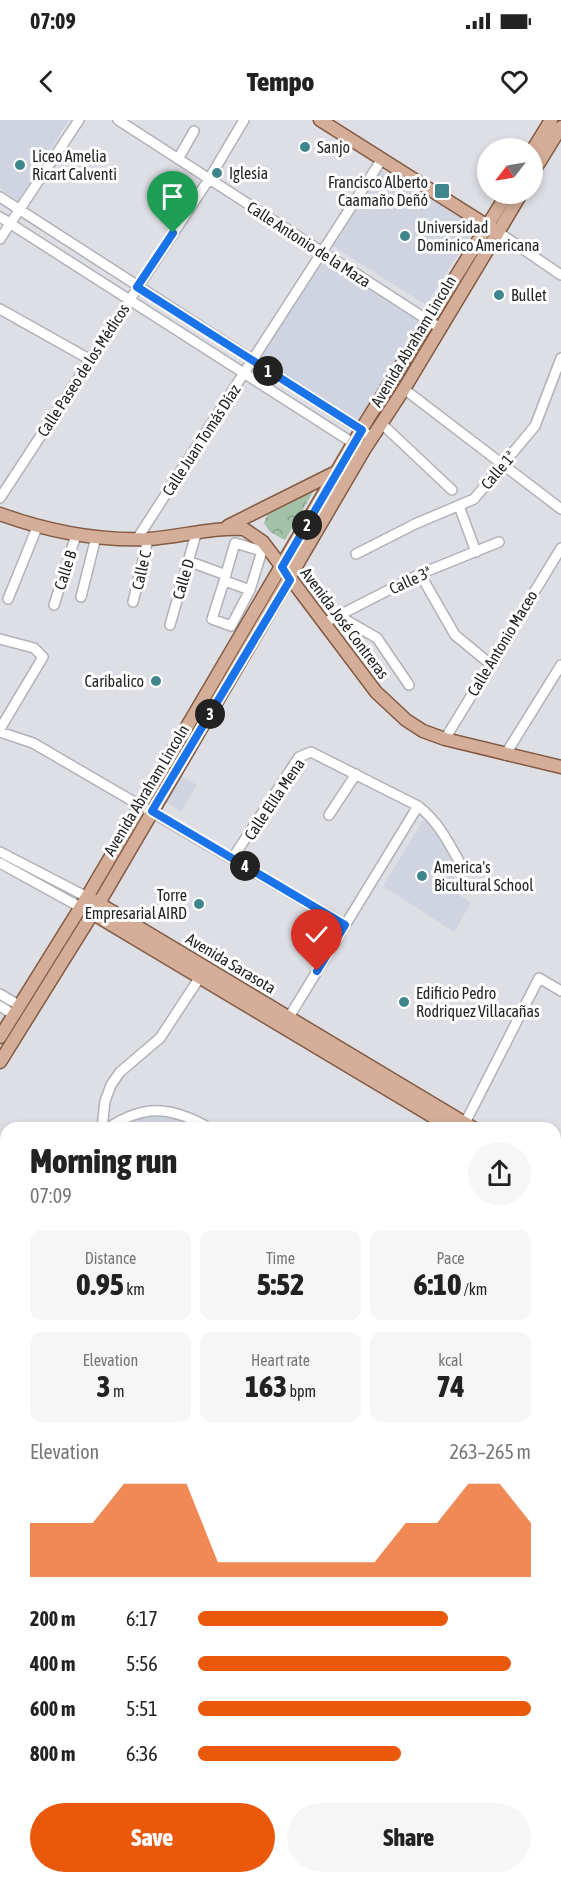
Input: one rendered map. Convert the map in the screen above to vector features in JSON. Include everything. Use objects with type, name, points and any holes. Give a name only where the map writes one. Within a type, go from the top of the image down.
[{"type":"main road","points":[[320,120],[493,229]]},
{"type":"main road","points":[[540,138],[551,120]]},
{"type":"main road","points":[[543,156],[561,127]]},
{"type":"main road","name":"Avenida Abraham Lincoln","points":[[493,229],[503,204]]},
{"type":"main road","name":"Avenida Abraham Lincoln","points":[[0,1037],[22,1013],[96,908],[290,580],[359,447],[362,430],[435,324],[493,229],[513,204]]},
{"type":"main road","name":"Avenida Abraham Lincoln","points":[[0,1062],[22,1013],[141,805],[339,470],[359,447],[373,438],[404,389],[435,324]]},
{"type":"main road","points":[[222,529],[317,484],[339,470]]},
{"type":"main road","name":"Avenida José Contreras","points":[[0,514],[76,535],[96,537],[143,539],[222,529],[244,529],[263,542],[389,706],[423,731],[445,739],[561,767]]},
{"type":"main road","name":"Avenida Sarasota","points":[[84,902],[341,1055],[462,1122]]},
{"type":"main road","name":"Avenida Sarasota","points":[[96,908],[200,978],[286,1022]]},
{"type":"main road","name":"Avenida Sarasota","points":[[341,1055],[443,1122]]},
{"type":"street","points":[[0,239],[80,120]]},
{"type":"street","name":"Calle Antonio de la Maza","points":[[118,120],[435,324]]},
{"type":"street","name":"Calle Paseo de los Médicos","points":[[0,498],[209,179],[244,120]]},
{"type":"street","points":[[178,159],[194,131]]},
{"type":"street","name":"Calle Juan Tomás Díaz","points":[[143,539],[252,361],[381,159]]},
{"type":"street","points":[[0,197],[373,438]]},
{"type":"street","points":[[0,217],[359,447]]},
{"type":"street","points":[[0,226],[12,224]]},
{"type":"street","points":[[493,229],[561,275]]},
{"type":"street","points":[[2,315],[89,359]]},
{"type":"street","name":"Calle 1ª","points":[[356,554],[415,524],[474,499],[537,424],[561,358]]},
{"type":"street","points":[[404,389],[561,509]]},
{"type":"street","points":[[382,424],[452,490]]},
{"type":"street","points":[[459,506],[476,552]]},
{"type":"street","points":[[8,599],[38,525]]},
{"type":"street","name":"Calle D","points":[[170,625],[196,534]]},
{"type":"street","name":"Calle B","points":[[54,605],[76,535]]},
{"type":"street","name":"Calle B","points":[[81,597],[96,537]]},
{"type":"street","name":"Calle C","points":[[133,602],[143,539]]},
{"type":"street","points":[[235,543],[262,551],[250,590],[231,626],[212,618],[225,578],[235,543]]},
{"type":"street","name":"Calle 3ª","points":[[324,623],[420,574],[500,543]]},
{"type":"street","name":"Calle Antonio Maceo","points":[[445,739],[489,663],[561,548]]},
{"type":"street","points":[[188,561],[250,590]]},
{"type":"street","points":[[420,574],[455,635],[489,663]]},
{"type":"street","points":[[337,615],[377,638],[409,685]]},
{"type":"street","points":[[0,639],[34,648],[43,657],[0,731],[33,743],[345,925]]},
{"type":"street","points":[[505,755],[560,668]]},
{"type":"street","name":"Calle Elila Mena","points":[[232,859],[299,757],[306,752],[316,753],[418,806]]},
{"type":"street","points":[[329,815],[356,774]]},
{"type":"street","points":[[286,1022],[418,806],[435,823],[461,865]]},
{"type":"street","name":"Avenida Sarasota","points":[[0,852],[84,902]]},
{"type":"street","name":"Avenida Sarasota","points":[[0,863],[84,902]]},
{"type":"street","points":[[103,1122],[105,1101],[111,1085],[120,1072],[160,1038],[200,978]]},
{"type":"street","points":[[471,1122],[539,978],[561,991]]},
{"type":"street","points":[[0,994],[22,1013]]},
{"type":"street","points":[[0,1006],[22,1013]]},
{"type":"street","points":[[120,1122],[139,1113],[159,1110],[176,1112],[198,1122]]},
{"type":"shaded area","name":"Liceo Amelia Ricart Calventi","points":[[0,120],[69,120],[18,201],[0,189]]},
{"type":"shaded area","name":"Universidad Dominico Americana","points":[[382,170],[428,200],[431,197],[476,226],[426,305],[333,246]]},
{"type":"shaded area","points":[[322,259],[421,322],[360,423],[257,358]]},
{"type":"shaded area","points":[[180,775],[197,785],[181,812],[164,801]]},
{"type":"shaded area","name":"America's Bicultural School","points":[[423,820],[434,827],[455,866],[453,891],[471,903],[454,932],[383,886]]},
{"type":"shaded area","points":[[152,1113],[167,1114],[181,1122],[128,1122]]},
{"type":"green space","points":[[316,487],[285,540],[270,532],[264,523],[267,515]]},
{"type":"place","name":"Sanjo","points":[[305,147]]},
{"type":"place","name":"Liceo Amelia Ricart Calventi","points":[[20,165]]},
{"type":"place","name":"Iglesia","points":[[217,173]]},
{"type":"place","name":"Francisco Alberto Caamaño Deñó","points":[[442,191]]},
{"type":"place","name":"Universidad Dominico Americana","points":[[405,236]]},
{"type":"place","name":"Bullet","points":[[499,295]]},
{"type":"place","name":"Caribalico","points":[[156,681]]},
{"type":"place","name":"America's Bicultural School","points":[[422,876]]},
{"type":"place","name":"Torre Empresarial AIRD","points":[[199,904]]},
{"type":"place","name":"Edificio Pedro Rodriquez Villacañas","points":[[404,1002]]},
{"type":"route","points":[[173,233],[137,287],[362,430],[282,567],[290,580],[152,811],[345,925],[317,971]]}]
